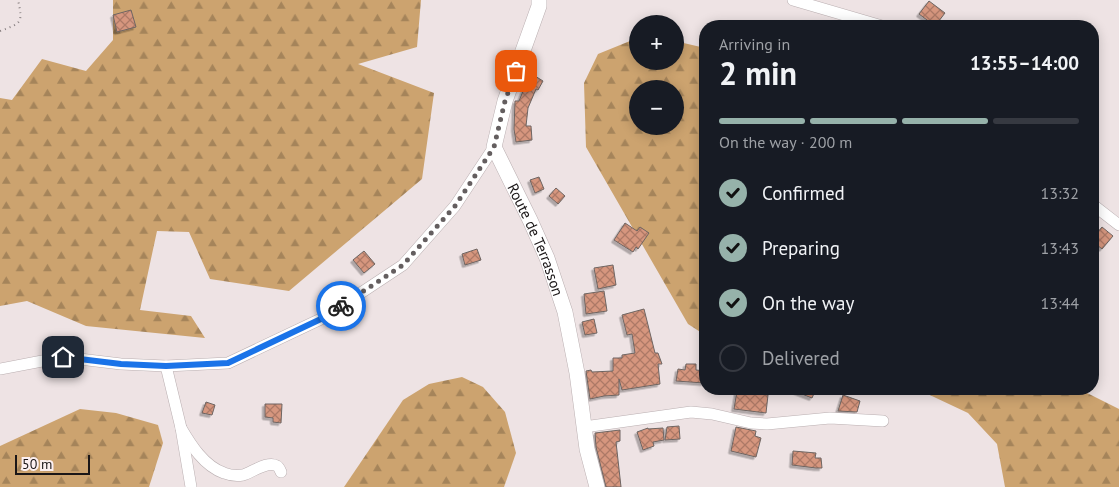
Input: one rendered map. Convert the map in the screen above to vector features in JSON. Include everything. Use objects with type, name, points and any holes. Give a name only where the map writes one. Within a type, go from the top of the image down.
[{"type":"street","points":[[0,369],[63,357],[121,364],[166,366],[228,363],[323,318],[403,265],[455,206],[494,147],[505,101],[540,6],[540,0]]},
{"type":"street","points":[[793,0],[861,20]]},
{"type":"street","name":"Route de Terrasson","points":[[494,147],[547,258],[565,312],[577,373],[587,448],[597,487]]},
{"type":"street","points":[[1099,209],[1119,225]]},
{"type":"street","points":[[166,366],[181,428],[191,487]]},
{"type":"street","points":[[584,427],[691,412],[767,424],[830,418],[883,421]]},
{"type":"street","points":[[181,428],[200,456],[224,474],[243,475],[272,464],[277,466],[281,472]]},
{"type":"path","points":[[0,31],[13,27],[18,23],[21,17],[18,0]]},
{"type":"green space","points":[[113,0],[421,0],[417,47],[358,64],[434,93],[422,179],[289,291],[210,279],[189,232],[157,231],[140,310],[191,316],[205,338],[86,326],[27,301],[0,306],[0,98],[12,100],[42,59],[86,71],[113,40]]},
{"type":"green space","points":[[629,41],[629,70],[684,70],[684,43],[699,47],[699,331],[688,324],[586,147],[584,83],[598,54]]},
{"type":"green space","points":[[462,377],[483,387],[505,412],[516,453],[504,487],[344,487],[403,400],[429,384]]},
{"type":"green space","points":[[930,395],[1091,395],[1119,409],[1119,487],[1005,487],[997,444],[968,413]]},
{"type":"green space","points":[[80,409],[116,413],[158,425],[163,443],[149,487],[0,487],[0,446]]},
{"type":"building","points":[[929,1],[945,13],[940,20],[927,20],[919,14]]},
{"type":"building","points":[[131,10],[136,27],[117,32],[113,15]]},
{"type":"building","points":[[535,76],[543,81],[538,90],[536,89],[528,108],[526,126],[531,126],[532,140],[516,142],[514,129],[515,101],[519,101],[526,84],[528,85]]},
{"type":"building","points":[[539,177],[544,189],[535,193],[530,180]]},
{"type":"building","points":[[556,188],[565,196],[558,204],[549,196]]},
{"type":"building","points":[[625,223],[637,231],[640,227],[649,233],[638,249],[636,247],[633,252],[614,240]]},
{"type":"building","points":[[1102,227],[1113,236],[1102,249],[1099,247],[1099,231]]},
{"type":"building","points":[[477,249],[481,260],[465,265],[462,254]]},
{"type":"building","points":[[364,251],[375,264],[364,273],[353,260]]},
{"type":"building","points":[[613,265],[616,285],[598,289],[594,268]]},
{"type":"building","points":[[604,291],[607,311],[586,314],[584,294]]},
{"type":"building","points":[[644,309],[655,353],[658,353],[662,364],[658,364],[660,384],[622,390],[619,379],[619,395],[590,399],[586,371],[613,371],[613,358],[622,358],[622,355],[635,353],[632,334],[627,335],[622,315]]},
{"type":"building","points":[[594,319],[597,333],[585,335],[582,322]]},
{"type":"building","points":[[686,364],[696,364],[696,370],[699,370],[699,383],[676,381],[678,369],[685,370]]},
{"type":"building","points":[[736,395],[768,395],[766,413],[734,409]]},
{"type":"building","points":[[843,395],[860,401],[857,412],[838,411]]},
{"type":"building","points":[[206,402],[215,405],[212,415],[202,413]]},
{"type":"building","points":[[265,404],[282,404],[281,423],[273,422],[273,418],[265,417]]},
{"type":"building","points":[[679,426],[680,439],[665,440],[667,427]]},
{"type":"building","points":[[736,427],[756,431],[755,436],[761,438],[756,457],[731,451]]},
{"type":"building","points":[[648,428],[663,428],[664,440],[653,442],[654,446],[643,450],[637,432]]},
{"type":"building","points":[[620,430],[620,441],[616,442],[621,487],[606,487],[596,447],[595,433]]},
{"type":"building","points":[[793,451],[816,453],[815,458],[821,458],[822,468],[792,465]]},
{"type":"way so far","points":[[341,306],[403,265],[455,206],[494,147],[505,101],[516,71]]},
{"type":"route","points":[[63,357],[121,364],[166,366],[228,363],[323,318],[341,306]]}]
